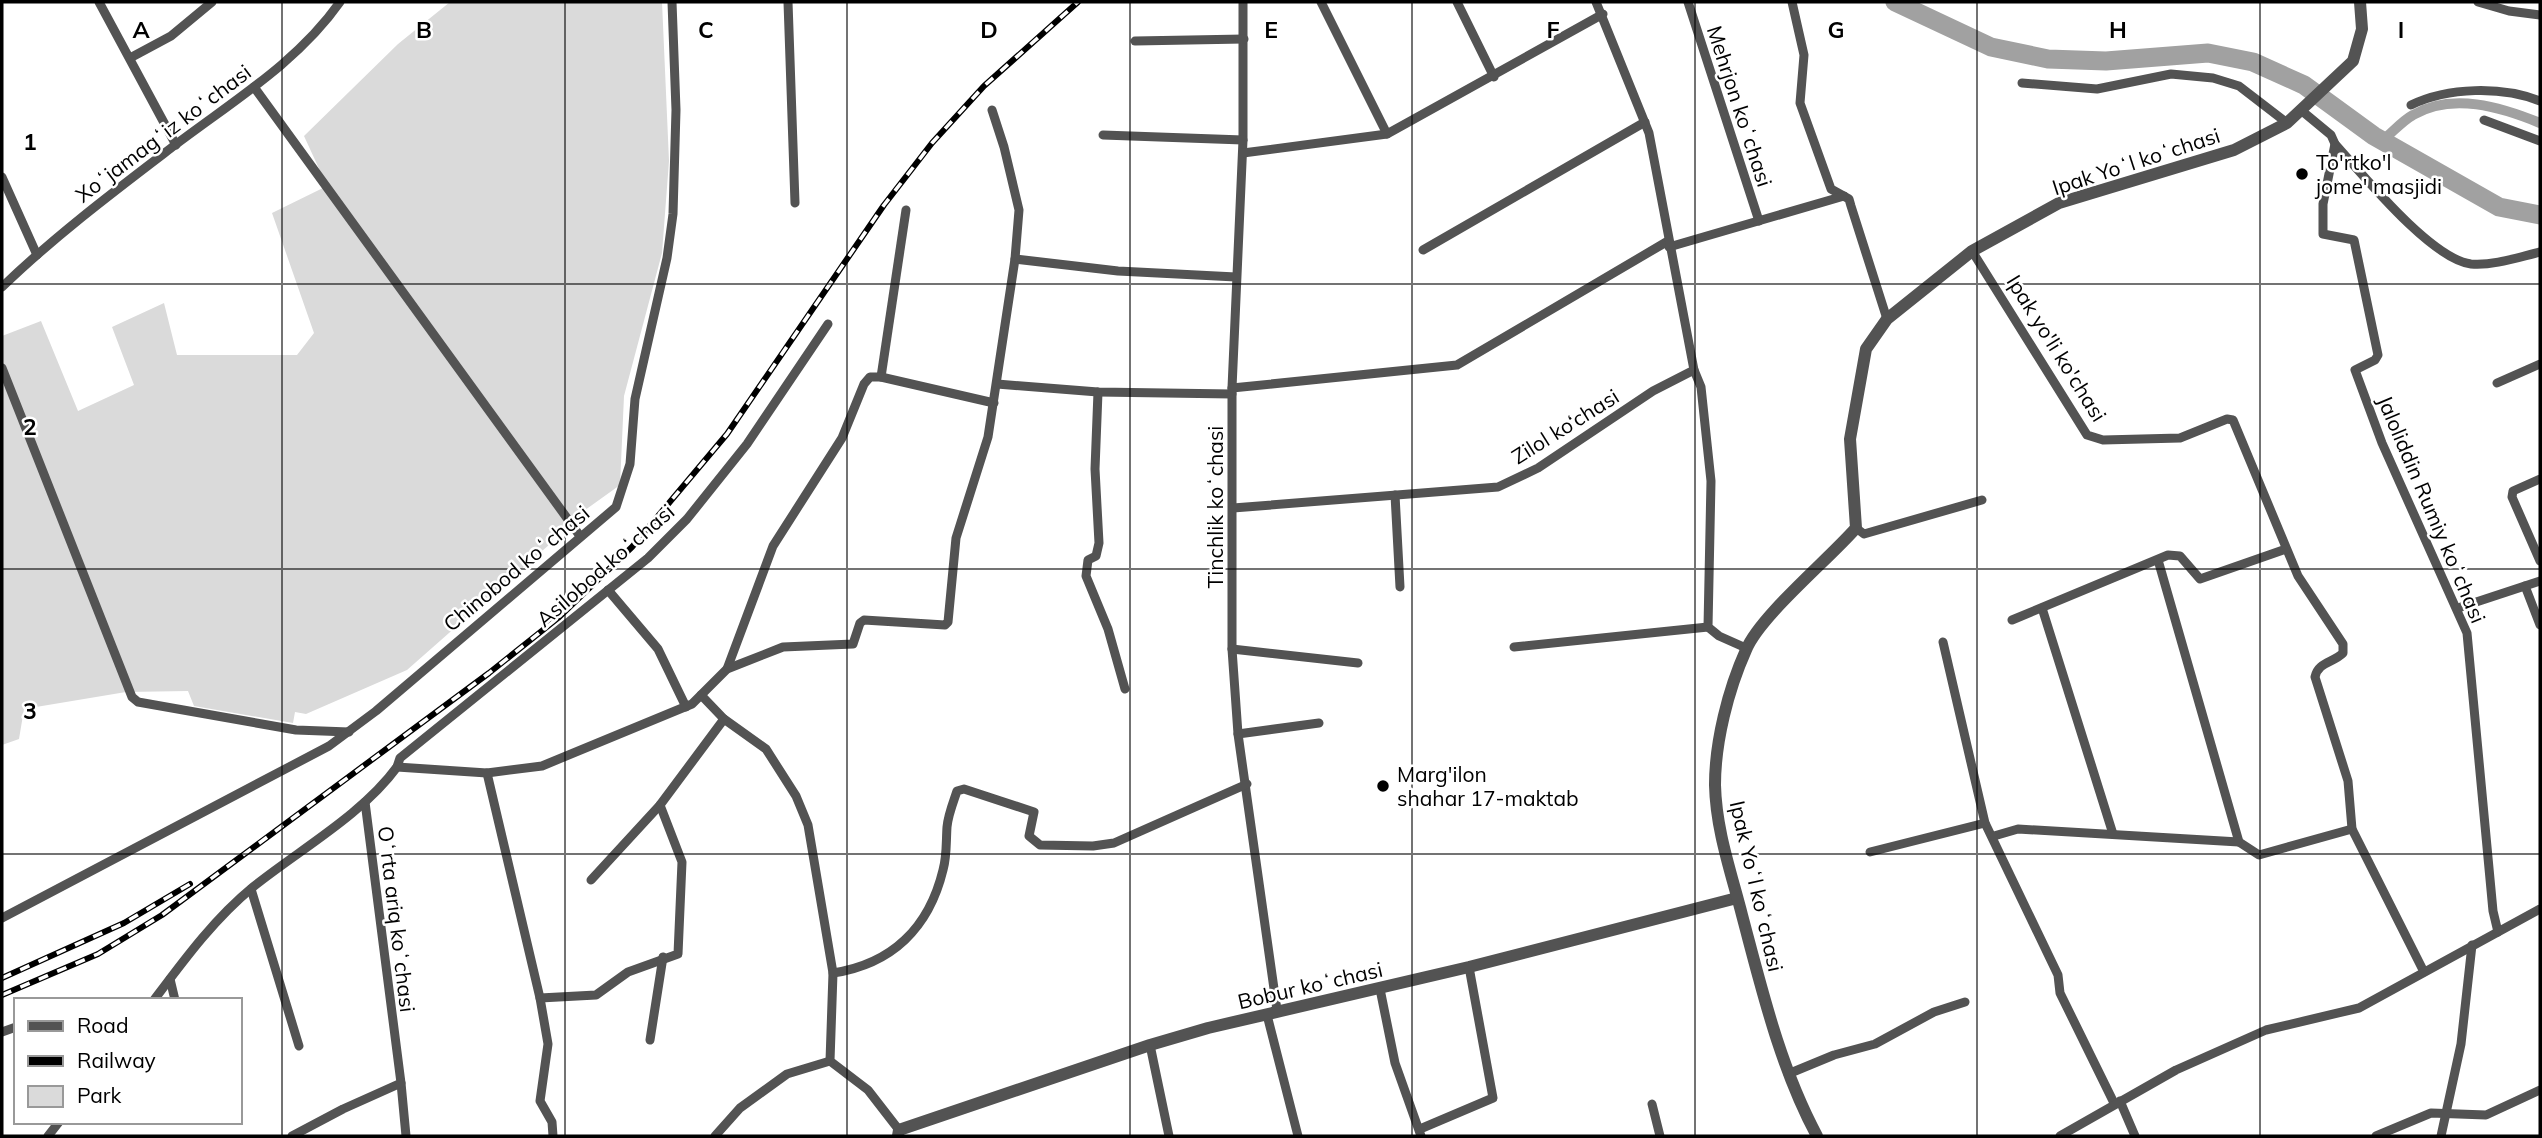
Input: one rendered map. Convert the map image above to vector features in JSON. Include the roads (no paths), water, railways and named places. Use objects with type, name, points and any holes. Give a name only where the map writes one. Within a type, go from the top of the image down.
[{"type":"street","points":[[99,2],[176,145]]},
{"type":"street","points":[[130,58],[171,36],[212,2]]},
{"type":"street","name":"Xoʻjamagʻiz koʻchasi","points":[[2,287],[37,255],[254,87],[303,45],[340,2]]},
{"type":"street","name":"Chinobod koʻchasi","points":[[2,918],[329,746],[616,507],[630,464],[635,399],[667,258],[673,214],[676,110],[672,2]]},
{"type":"street","points":[[788,2],[795,203]]},
{"type":"street","name":"Tinchlik koʻchasi","points":[[1243,2],[1243,153],[1232,391],[1232,649],[1238,734],[1247,784],[1272,1013],[1298,1136]]},
{"type":"street","points":[[1321,2],[1387,134]]},
{"type":"street","points":[[1457,2],[1494,77]]},
{"type":"street","points":[[1596,2],[1649,133],[1694,370],[1701,387],[1711,481],[1707,627]]},
{"type":"street","name":"Mehrjon koʻchasi","points":[[1688,2],[1759,221]]},
{"type":"street","points":[[1792,2],[1804,55],[1800,103],[1831,189],[1843,196],[1852,206],[1888,319]]},
{"type":"street","name":"Ipak Yoʻl koʻchasi","points":[[1817,1136],[1788,1074],[1737,898],[1717,820],[1715,782],[1719,742],[1746,648],[1764,624],[1856,528],[1850,439],[1866,349],[1888,319],[1972,251],[2059,203],[2234,150],[2287,123],[2353,61],[2359,47],[2360,2]]},
{"type":"street","points":[[2478,2],[2509,11],[2540,15]]},
{"type":"street","points":[[1243,153],[1387,134],[1494,77],[1527,54],[1603,14]]},
{"type":"street","points":[[1135,41],[1244,39]]},
{"type":"street","points":[[2022,83],[2096,89],[2171,74],[2213,78],[2239,86],[2287,123]]},
{"type":"street","points":[[254,87],[580,536]]},
{"type":"street","points":[[2411,105],[2443,93],[2471,92],[2510,93],[2540,101]]},
{"type":"street","points":[[397,767],[487,773],[542,766],[686,707],[727,670],[783,647],[853,644],[860,623],[864,621],[945,625],[948,622],[956,538],[988,436],[995,403],[1015,259],[1019,211],[992,110]]},
{"type":"street","points":[[2302,111],[2331,135],[2335,145],[2408,223],[2467,263],[2482,264],[2540,252]]},
{"type":"street","points":[[2484,120],[2525,133],[2540,141]]},
{"type":"street","points":[[1423,250],[1644,121]]},
{"type":"street","points":[[1103,135],[1243,140]]},
{"type":"street","name":"Jaloliddin Rumiy koʻchasi","points":[[2335,145],[2323,204],[2323,234],[2354,240],[2378,355],[2375,360],[2355,370],[2382,443],[2467,633],[2493,911],[2498,932]]},
{"type":"street","points":[[2,177],[37,255]]},
{"type":"street","name":"Mehrjon koʻchasi","points":[[1669,244],[1843,196]]},
{"type":"street","points":[[881,377],[906,210]]},
{"type":"street","points":[[997,384],[1098,391],[1232,391],[1457,365],[1669,244]]},
{"type":"street","name":"Ipak yo'li ko'chasi","points":[[1972,251],[2087,435],[2103,440],[2179,438],[2227,419],[2233,420],[2286,549]]},
{"type":"street","points":[[1015,259],[1118,271],[1236,277]]},
{"type":"street","name":"Asilobod koʻchasi","points":[[365,802],[397,767],[400,758],[649,558],[716,486],[828,324]]},
{"type":"street","points":[[2497,383],[2540,364]]},
{"type":"street","points":[[2,368],[132,697],[138,702],[296,730],[349,732]]},
{"type":"street","name":"Zilol ko‘chasi","points":[[1233,508],[1497,487],[1538,468],[1653,391],[1694,370]]},
{"type":"street","points":[[727,670],[773,547],[842,438],[864,384],[870,377],[881,377],[995,403]]},
{"type":"street","points":[[1098,391],[1095,469],[1099,543],[1096,556],[1088,560],[1086,576],[1108,629],[1125,689]]},
{"type":"street","points":[[2540,480],[2513,491],[2512,497],[2540,561]]},
{"type":"street","points":[[1395,495],[1400,587]]},
{"type":"street","points":[[1856,528],[1864,534],[1982,500]]},
{"type":"street","points":[[2012,620],[2168,555],[2180,556],[2200,579],[2286,549],[2298,576],[2343,644],[2343,653],[2336,661],[2322,664],[2316,670],[2315,677],[2348,781],[2352,828],[2424,972]]},
{"type":"street","points":[[2158,560],[2239,842]]},
{"type":"street","points":[[2458,608],[2540,581]]},
{"type":"street","points":[[2525,586],[2540,625]]},
{"type":"street","points":[[608,590],[659,649],[686,707]]},
{"type":"street","points":[[2042,608],[2112,834]]},
{"type":"street","points":[[1514,646],[1707,627],[1719,636],[1746,648]]},
{"type":"street","points":[[1943,642],[1985,823],[1994,836],[2058,975],[2060,993],[2135,1136]]},
{"type":"street","points":[[1232,649],[1310,660],[1358,663]]},
{"type":"street","points":[[701,695],[724,719],[766,749],[796,796],[808,825],[833,973],[830,1061]]},
{"type":"street","points":[[591,880],[660,805],[724,719]]},
{"type":"street","points":[[1238,734],[1319,723]]},
{"type":"street","points":[[487,773],[540,998],[548,1044],[540,1101],[552,1122],[553,1136]]},
{"type":"street","points":[[833,973],[862,969],[903,943],[919,927],[936,894],[944,870],[947,825],[957,791],[964,789],[1034,812],[1029,836],[1040,845],[1093,846],[1114,843],[1141,834],[1247,784]]},
{"type":"street","name":"Oʻrta ariq koʻchasi","points":[[156,998],[214,923],[251,889],[365,802]]},
{"type":"street","name":"Oʻrta ariq koʻchasi","points":[[365,802],[406,1136]]},
{"type":"street","points":[[540,998],[596,995],[628,972],[663,957],[678,954],[682,862],[660,805]]},
{"type":"street","points":[[1870,852],[1985,823]]},
{"type":"street","points":[[1994,836],[2018,829],[2239,842],[2259,855],[2352,828]]},
{"type":"street","points":[[251,889],[299,1046]]},
{"type":"street","name":"Bobur koʻchasi","points":[[898,1133],[1150,1045],[1737,898]]},
{"type":"street","points":[[2060,1136],[2176,1070],[2266,1030],[2359,1008],[2540,909]]},
{"type":"street","points":[[2441,1136],[2461,1044],[2472,945]]},
{"type":"street","points":[[650,1040],[663,957]]},
{"type":"street","points":[[1380,989],[1395,1063],[1420,1133],[1493,1098],[1469,967]]},
{"type":"street","points":[[170,979],[175,998]]},
{"type":"street","points":[[1788,1074],[1834,1055],[1875,1044],[1934,1012],[1965,1002]]},
{"type":"street","points":[[1150,1045],[1169,1136]]},
{"type":"street","points":[[830,1061],[868,1090],[898,1133]]},
{"type":"street","points":[[715,1136],[740,1108],[787,1074],[830,1061]]},
{"type":"street","points":[[292,1136],[401,1083]]},
{"type":"street","points":[[2376,1136],[2431,1112],[2486,1115],[2540,1090]]},
{"type":"street","points":[[1652,1104],[1660,1136]]},
{"type":"waterway","points":[[1895,2],[1991,47],[2048,59],[2106,61],[2208,53],[2253,62],[2304,85],[2374,136],[2499,207],[2540,215]]},
{"type":"waterway","points":[[2383,140],[2413,115],[2444,104],[2493,107],[2540,123]]},
{"type":"railway","points":[[2,995],[98,954],[162,915],[489,673],[558,618],[632,547],[727,434],[884,205],[932,143],[984,86],[1078,2]]},
{"type":"railway","points":[[2,978],[124,923],[190,884]]},
{"type":"place","name":"To'rtko'l jome' masjidi","points":[[2302,174]]},
{"type":"place","name":"Marg'ilon shahar 17-maktab","points":[[1383,786]]}]
